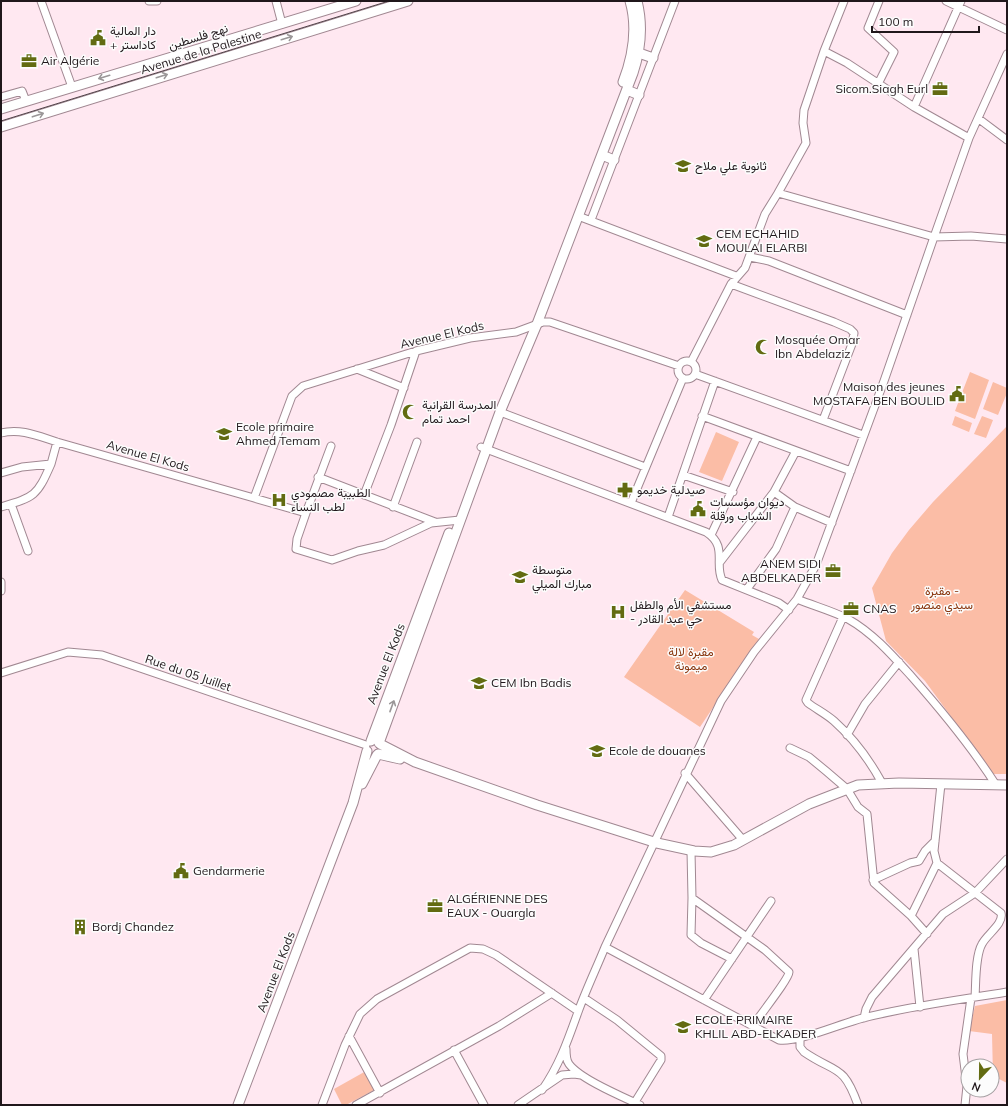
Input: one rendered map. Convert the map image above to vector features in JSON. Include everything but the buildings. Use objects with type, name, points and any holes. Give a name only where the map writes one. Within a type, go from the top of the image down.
[{"type":"main road","name":"نهج فلسطين","points":[[1,109],[356,1]]},
{"type":"main road","name":"Avenue de la Palestine","points":[[1,127],[408,1]]},
{"type":"main road","points":[[534,325],[627,71],[633,50],[634,32],[630,1]]},
{"type":"main road","points":[[534,325],[602,155],[627,90],[639,53],[640,22],[637,1]]},
{"type":"main road","points":[[639,53],[653,58]]},
{"type":"main road","points":[[627,90],[639,95]]},
{"type":"main road","points":[[602,155],[614,160]]},
{"type":"main road","name":"Avenue El Kods","points":[[484,448],[500,412],[534,325]]},
{"type":"main road","name":"Avenue El Kods","points":[[238,1105],[353,803],[372,745],[484,448],[534,325]]},
{"type":"main road","points":[[415,762],[378,754],[371,755],[372,745],[415,762],[537,805],[653,842],[691,851],[711,852],[721,850],[743,840],[809,804],[847,789],[869,783],[1007,785]]},
{"type":"main road","name":"Avenue El Kods","points":[[353,803],[378,754]]},
{"type":"street","points":[[41,1],[72,87]]},
{"type":"street","points":[[149,1],[157,1]]},
{"type":"street","points":[[276,1],[282,24]]},
{"type":"street","points":[[591,220],[675,1]]},
{"type":"street","points":[[691,362],[731,284],[736,276],[745,268],[765,214],[806,143],[803,116],[824,51],[844,1]]},
{"type":"street","points":[[878,84],[894,52],[868,28],[879,1]]},
{"type":"street","points":[[946,1],[959,4],[1007,30]]},
{"type":"street","points":[[914,107],[959,4]]},
{"type":"street","points":[[824,51],[847,63],[914,107],[969,138]]},
{"type":"street","points":[[542,1090],[554,1073],[605,947],[685,773],[721,700],[754,652],[797,599],[816,565],[907,315],[969,138],[979,119],[1007,54]]},
{"type":"street","points":[[1,97],[22,92],[26,101]]},
{"type":"street","points":[[979,119],[1007,140]]},
{"type":"street","points":[[778,193],[934,237],[971,236],[1007,239]]},
{"type":"street","points":[[578,216],[736,276]]},
{"type":"street","points":[[750,257],[769,261],[907,315]]},
{"type":"street","points":[[731,284],[850,328],[854,333],[852,344],[823,420]]},
{"type":"street","points":[[534,325],[550,322],[679,366]]},
{"type":"street","name":"Avenue El Kods","points":[[1,432],[16,430],[254,498],[278,432],[296,391],[303,386],[416,351],[470,338],[516,332],[534,325]]},
{"type":"street","points":[[364,495],[404,388],[416,351]]},
{"type":"street","points":[[679,366],[687,361],[691,362]]},
{"type":"street","points":[[683,378],[688,379],[695,374],[696,369],[691,362]]},
{"type":"street","points":[[679,366],[678,370],[683,378]]},
{"type":"street","points":[[357,369],[404,388]]},
{"type":"street","points":[[695,374],[863,435]]},
{"type":"street","points":[[631,503],[683,378]]},
{"type":"street","points":[[668,517],[715,381]]},
{"type":"street","points":[[500,412],[645,467]]},
{"type":"street","points":[[702,416],[851,471]]},
{"type":"street","points":[[711,535],[733,492],[757,437]]},
{"type":"street","points":[[1,507],[33,495],[42,484],[51,464],[57,442]]},
{"type":"street","points":[[393,507],[417,442]]},
{"type":"street","points":[[330,446],[297,539],[296,550],[329,560],[384,545],[435,522],[457,520]]},
{"type":"street","points":[[484,448],[668,517],[711,535],[718,546],[722,580],[779,603],[789,610]]},
{"type":"street","points":[[720,562],[774,492],[796,451]]},
{"type":"street","points":[[1,473],[22,467],[51,464]]},
{"type":"street","points":[[683,474],[733,492]]},
{"type":"street","points":[[318,477],[435,522]]},
{"type":"street","points":[[774,492],[795,507],[832,523]]},
{"type":"street","points":[[254,498],[306,513]]},
{"type":"street","points":[[11,504],[28,550]]},
{"type":"street","points":[[747,589],[776,549],[795,507]]},
{"type":"street","points":[[1,582],[1,591]]},
{"type":"street","points":[[797,599],[843,617],[865,631],[899,662],[958,730],[996,785]]},
{"type":"street","points":[[843,617],[806,700],[808,704],[834,721],[847,735],[869,761],[882,783]]},
{"type":"street","name":"Rue du 05 Juillet","points":[[1,673],[68,652],[102,655],[372,745]]},
{"type":"street","points":[[847,735],[865,704],[899,662]]},
{"type":"street","points":[[790,748],[809,757],[847,789],[858,807],[865,812],[868,817],[873,880],[877,887],[911,916],[927,934]]},
{"type":"street","points":[[685,773],[743,840]]},
{"type":"street","points":[[941,784],[934,851],[937,863],[1002,915],[1001,921],[981,945],[963,1054],[967,1086],[965,1105]]},
{"type":"street","points":[[873,880],[910,863],[919,861],[925,850],[935,841]]},
{"type":"street","points":[[691,851],[691,935],[701,943],[732,959]]},
{"type":"street","points":[[864,1018],[868,1003],[900,963],[946,912],[975,893],[1007,859]]},
{"type":"street","points":[[911,916],[937,863]]},
{"type":"street","points":[[692,898],[765,950],[787,970],[789,974],[753,1026]]},
{"type":"street","points":[[704,1000],[771,901]]},
{"type":"street","points":[[605,947],[779,1040],[788,1041],[800,1038],[864,1018],[1007,992]]},
{"type":"street","points":[[322,1105],[360,1014],[377,999],[470,948],[483,949],[496,955],[578,1011]]},
{"type":"street","points":[[914,949],[920,1007]]},
{"type":"street","points":[[356,1105],[380,1093],[552,993]]},
{"type":"street","points":[[566,1045],[566,1057],[569,1064],[585,1076],[638,1104],[661,1060],[661,1056],[617,1020],[584,998]]},
{"type":"street","points":[[350,1036],[380,1093]]},
{"type":"street","points":[[800,1038],[800,1047],[804,1052],[841,1072],[846,1078],[858,1105]]},
{"type":"street","points":[[454,1050],[484,1105]]},
{"type":"street","points":[[518,1105],[562,1076],[574,1074],[585,1076]]},
{"type":"green space","points":[[970,372],[989,380],[975,419],[955,411]]},
{"type":"green space","points":[[993,382],[1007,388],[1007,393],[998,415],[983,409]]},
{"type":"green space","points":[[955,416],[972,423],[969,432],[952,425]]},
{"type":"green space","points":[[982,416],[993,420],[986,438],[974,434]]},
{"type":"green space","name":"مقبرة - سيدي منصور","points":[[1007,426],[1007,774],[993,774],[925,681],[886,641],[872,588],[892,553],[909,530],[933,502]]},
{"type":"green space","points":[[716,432],[739,442],[722,481],[699,472]]},
{"type":"green space","name":"مقبرة لالة ميمونة","points":[[685,590],[754,632],[752,635],[759,639],[700,727],[624,677]]},
{"type":"green space","points":[[1007,1000],[1007,1083],[1000,1080],[1000,1058],[993,1058],[992,1034],[969,1031],[975,1006]]},
{"type":"green space","points":[[366,1071],[376,1089],[346,1105],[342,1105],[334,1089]]},
{"type":"tram line","points":[[1,121],[389,1]]},
{"type":"place","name":"دار المالية + كاداستر","points":[[98,38]]},
{"type":"place","name":"Air Algérie","points":[[29,61]]},
{"type":"place","name":"Sicom.Siagh Eurl","points":[[940,89]]},
{"type":"place","name":"ثانوية علي ملاح","points":[[683,166]]},
{"type":"place","name":"CEM ECHAHID MOULAI ELARBI","points":[[704,241]]},
{"type":"place","name":"Mosquée Omar Ibn Abdelaziz","points":[[763,347]]},
{"type":"place","name":"Maison des jeunes MOSTAFA BEN BOULID","points":[[957,394]]},
{"type":"place","name":"المدرسة القرانية احمد تمام","points":[[410,412]]},
{"type":"place","name":"Ecole primaire Ahmed Temam","points":[[224,434]]},
{"type":"place","name":"صيدلية خديمو","points":[[625,490]]},
{"type":"place","name":"الطبيبة مصمودي لطب النساء","points":[[279,500]]},
{"type":"place","name":"ديوان مؤسسات الشباب ورقلة","points":[[698,509]]},
{"type":"place","name":"ANEM SIDI ABDELKADER","points":[[833,571]]},
{"type":"place","name":"متوسطة مبارك الميلي","points":[[520,577]]},
{"type":"place","name":"CNAS","points":[[851,609]]},
{"type":"place","name":"مستشفي الأم والطفل - حي عبد القادر","points":[[618,612]]},
{"type":"place","name":"CEM Ibn Badis","points":[[479,683]]},
{"type":"place","name":"Ecole de douanes","points":[[597,751]]},
{"type":"place","name":"Gendarmerie","points":[[181,871]]},
{"type":"place","name":"ALGÉRIENNE DES EAUX - Ouargla","points":[[435,906]]},
{"type":"place","name":"Bordj Chandez","points":[[80,927]]},
{"type":"place","name":"ECOLE PRIMAIRE KHLIL ABD-ELKADER","points":[[683,1027]]}]
